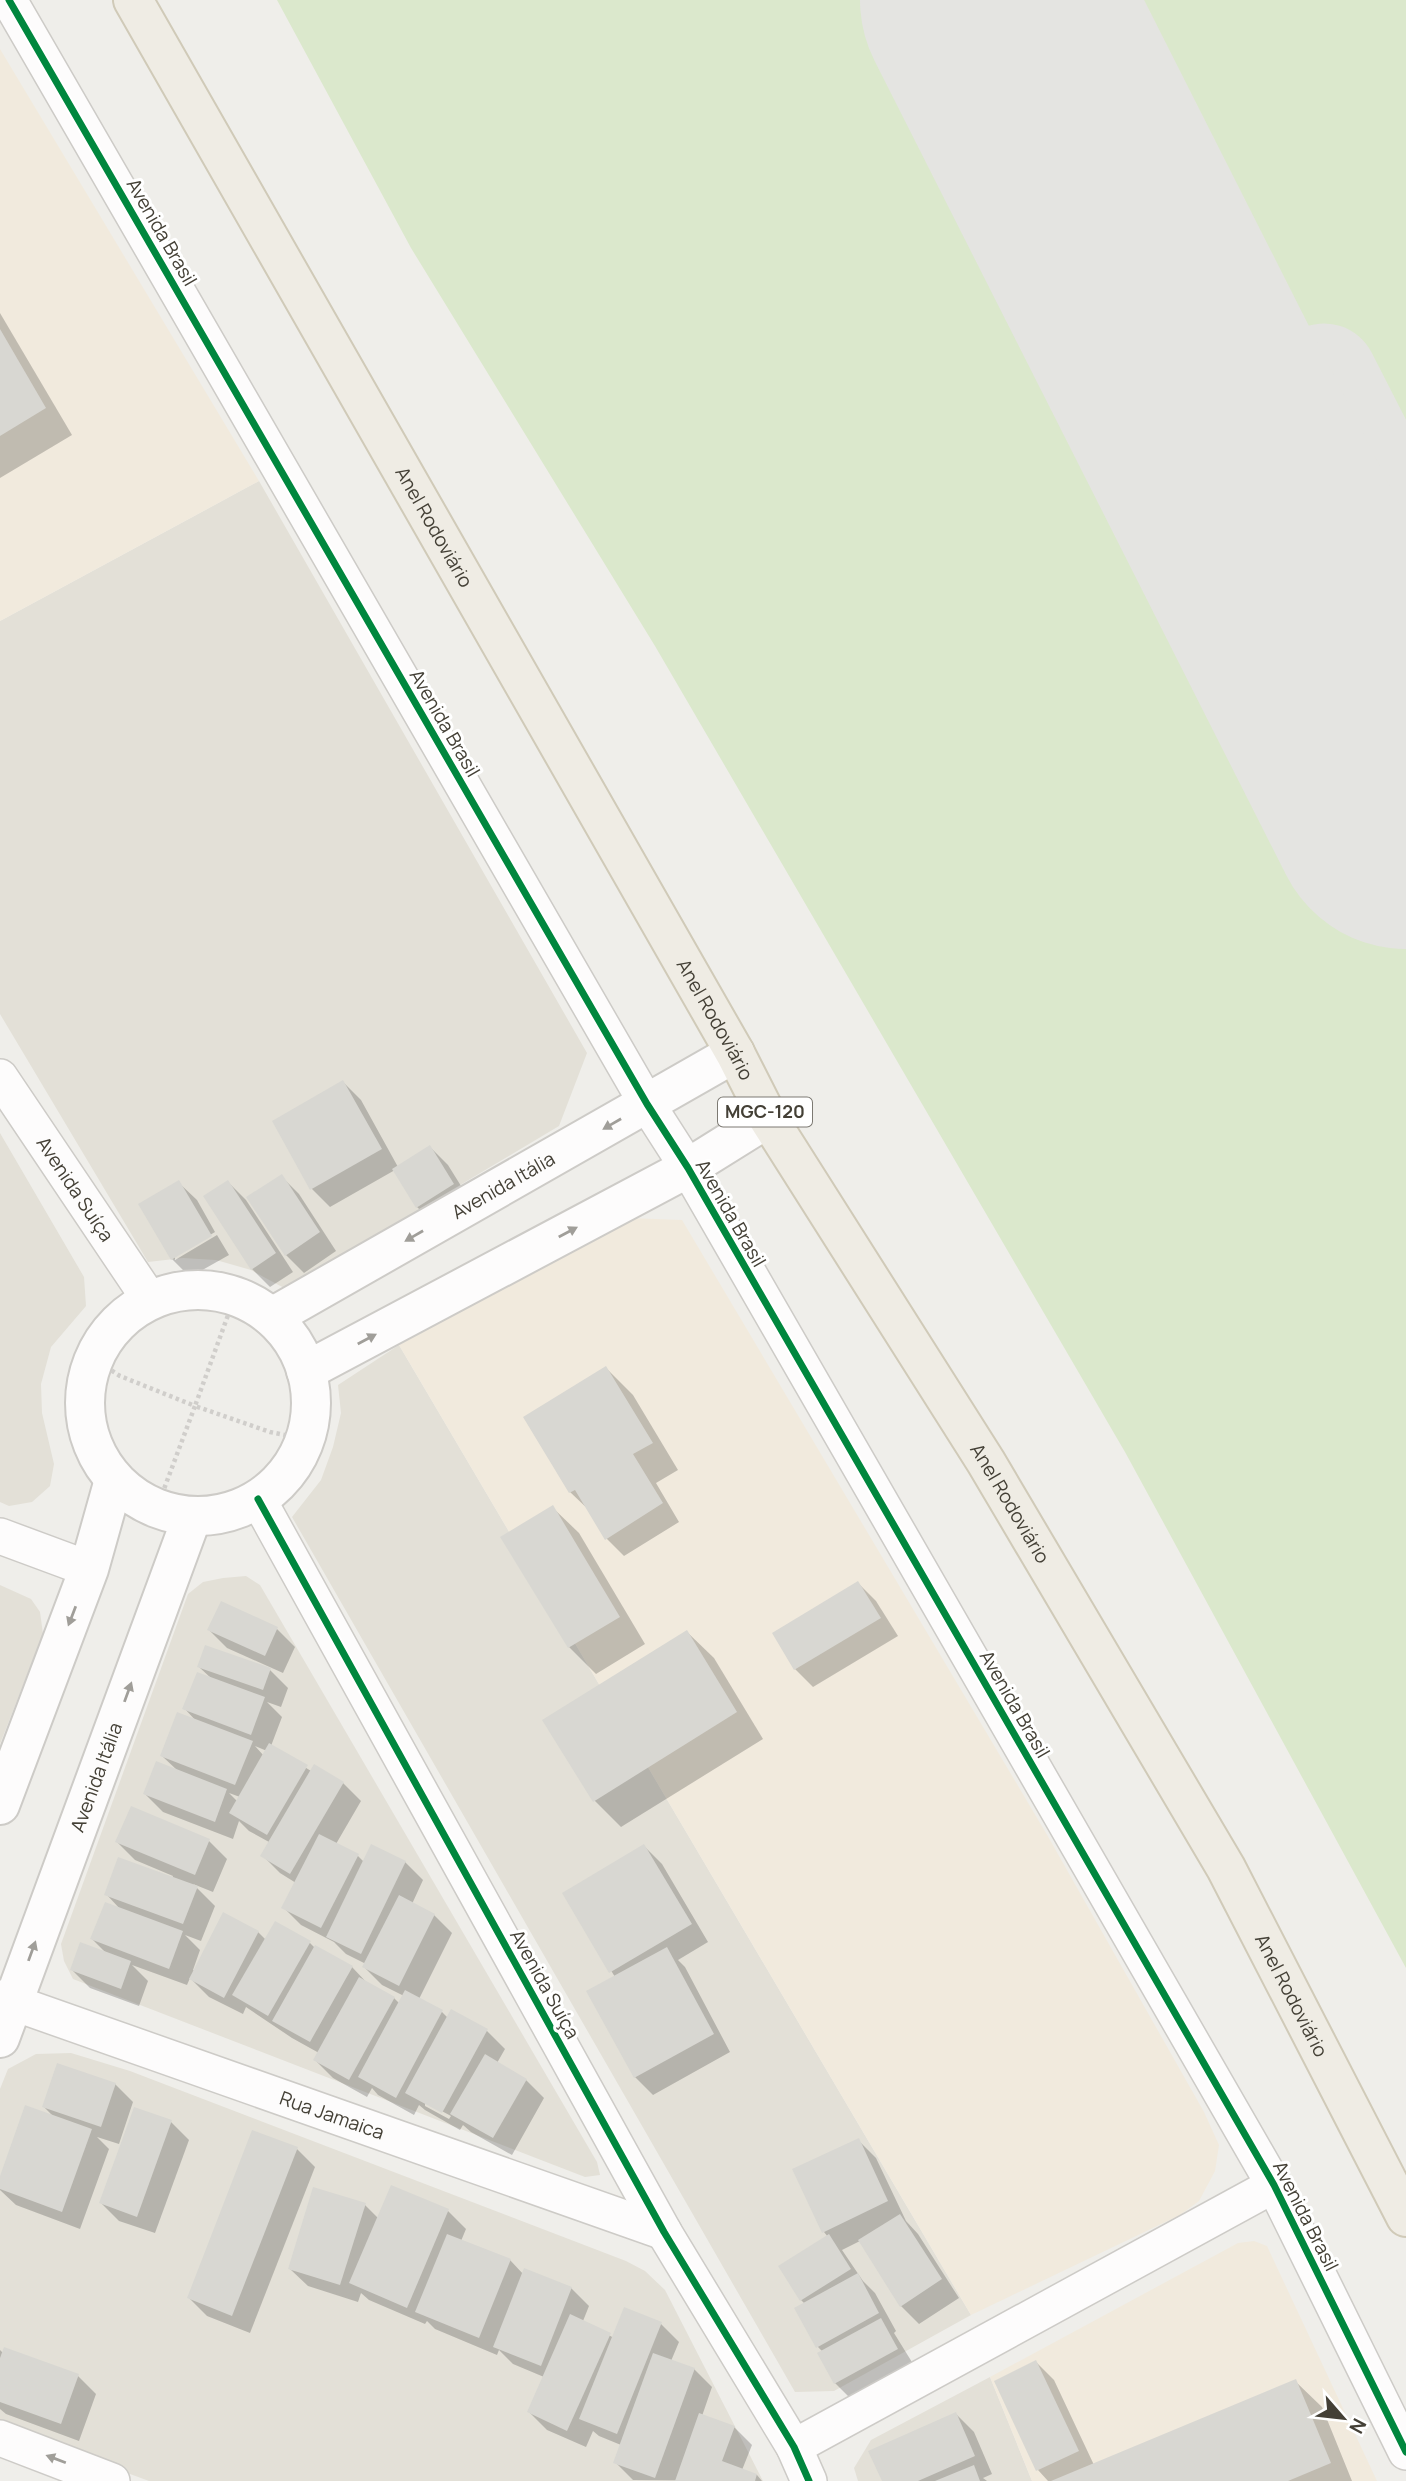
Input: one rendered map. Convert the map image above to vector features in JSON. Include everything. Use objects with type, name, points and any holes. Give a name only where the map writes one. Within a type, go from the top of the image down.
[{"type":"main road","name":"Anel Rodoviário","points":[[133,0],[735,1053],[768,1118],[986,1462],[1219,1856],[1406,2217]]},
{"type":"street","name":"Avenida Brasil","points":[[9,0],[647,1104],[688,1168],[1274,2185],[1406,2452]]},
{"type":"street","name":"Avenida Itália","points":[[272,1317],[735,1053]]},
{"type":"street","name":"Avenida Suíça","points":[[0,1079],[150,1300]]},
{"type":"street","points":[[306,1371],[688,1168],[768,1118]]},
{"type":"street","points":[[192,1290],[235,1296],[272,1317],[293,1341],[306,1371],[312,1405],[305,1439],[287,1473],[258,1499],[226,1514],[175,1514],[114,1480],[96,1453],[86,1422],[85,1390],[94,1359],[117,1324],[150,1300],[192,1290]]},
{"type":"street","points":[[0,1805],[89,1569],[114,1480]]},
{"type":"street","name":"Avenida Suíça","points":[[258,1499],[664,2232],[794,2446],[809,2481]]},
{"type":"street","name":"Avenida Itália","points":[[0,2038],[7,2001],[175,1514]]},
{"type":"street","points":[[0,1536],[89,1569]]},
{"type":"street","name":"Rua Jamaica","points":[[7,2001],[664,2232]]},
{"type":"street","points":[[794,2446],[1274,2185]]},
{"type":"street","points":[[0,2438],[112,2481]]},
{"type":"path","points":[[175,1514],[167,1480],[235,1296]]},
{"type":"path","points":[[94,1359],[120,1376],[195,1406],[270,1432],[305,1439]]},
{"type":"shaded area","points":[[0,49],[259,481],[0,621]]},
{"type":"shaded area","points":[[259,481],[587,1053],[559,1126],[286,1289],[251,1270],[216,1260],[183,1258],[148,1262],[0,1014],[0,621]]},
{"type":"shaded area","points":[[0,1133],[84,1277],[86,1306],[51,1347],[41,1384],[42,1413],[54,1464],[50,1486],[32,1502],[9,1506],[0,1502]]},
{"type":"shaded area","points":[[628,1218],[682,1220],[1046,1833],[1204,2112],[1219,2145],[1215,2171],[1199,2201],[1180,2215],[971,2315],[399,1345]]},
{"type":"shaded area","points":[[399,1345],[971,2315],[834,2391],[795,2392],[292,1517],[321,1480],[333,1447],[341,1413],[338,1385]]},
{"type":"shaded area","points":[[246,1576],[260,1585],[597,2162],[600,2175],[585,2177],[73,1979],[64,1961],[61,1944],[188,1594],[203,1582]]},
{"type":"shaded area","points":[[0,1585],[31,1599],[40,1612],[43,1634],[0,1744]]},
{"type":"shaded area","points":[[71,2053],[130,2071],[626,2261],[645,2271],[665,2290],[763,2481],[149,2481],[0,2426],[0,2089],[8,2069],[36,2054]]},
{"type":"shaded area","points":[[1254,2241],[1267,2246],[1377,2481],[1032,2481],[990,2377],[1238,2243]]},
{"type":"shaded area","points":[[990,2377],[1032,2481],[858,2481],[854,2468],[871,2440]]},
{"type":"green space","points":[[277,0],[1406,0],[1406,1968],[1125,1452],[655,646],[411,248]]},
{"type":"building","points":[[0,329],[46,408],[0,436]]},
{"type":"building","points":[[343,1080],[382,1149],[310,1190],[272,1121]]},
{"type":"building","points":[[430,1145],[454,1184],[416,1208],[392,1169]]},
{"type":"building","points":[[282,1174],[320,1232],[285,1256],[246,1197]]},
{"type":"building","points":[[179,1180],[212,1236],[171,1260],[138,1204]]},
{"type":"building","points":[[228,1180],[276,1253],[251,1270],[203,1196]]},
{"type":"building","points":[[606,1366],[653,1443],[633,1454],[663,1503],[605,1540],[575,1490],[569,1493],[523,1417]]},
{"type":"building","points":[[553,1505],[620,1617],[568,1648],[500,1537]]},
{"type":"building","points":[[858,1581],[881,1618],[794,1670],[772,1633]]},
{"type":"building","points":[[221,1601],[278,1627],[265,1656],[207,1630]]},
{"type":"building","points":[[687,1630],[737,1712],[593,1802],[542,1720]]},
{"type":"building","points":[[205,1645],[271,1668],[263,1690],[197,1667]]},
{"type":"building","points":[[197,1672],[265,1697],[251,1735],[182,1709]]},
{"type":"building","points":[[177,1712],[253,1741],[235,1785],[160,1756]]},
{"type":"building","points":[[269,1743],[308,1765],[267,1835],[229,1813]]},
{"type":"building","points":[[156,1761],[227,1789],[215,1822],[143,1794]]},
{"type":"building","points":[[314,1764],[344,1782],[290,1874],[260,1856]]},
{"type":"building","points":[[131,1806],[210,1839],[195,1875],[115,1842]]},
{"type":"building","points":[[319,1834],[359,1854],[321,1928],[281,1908]]},
{"type":"building","points":[[371,1844],[406,1861],[361,1954],[326,1937]]},
{"type":"building","points":[[644,1844],[692,1924],[609,1973],[562,1893]]},
{"type":"building","points":[[118,1857],[198,1886],[183,1924],[104,1895]]},
{"type":"building","points":[[399,1895],[435,1914],[399,1986],[362,1967]]},
{"type":"building","points":[[105,1902],[183,1931],[169,1969],[90,1939]]},
{"type":"building","points":[[223,1912],[259,1931],[224,1998],[189,1979]]},
{"type":"building","points":[[275,1921],[311,1941],[268,2016],[232,1995]]},
{"type":"building","points":[[80,1942],[131,1961],[121,1989],[70,1970]]},
{"type":"building","points":[[315,1945],[353,1966],[310,2042],[272,2021]]},
{"type":"building","points":[[667,1947],[714,2034],[634,2078],[586,1991]]},
{"type":"building","points":[[359,1977],[395,1997],[349,2080],[313,2060]]},
{"type":"building","points":[[405,1990],[443,2010],[396,2098],[358,2077]]},
{"type":"building","points":[[451,2009],[488,2029],[442,2113],[405,2093]]},
{"type":"building","points":[[485,2054],[527,2079],[493,2138],[450,2114]]},
{"type":"building","points":[[57,2063],[116,2083],[101,2127],[42,2107]]},
{"type":"building","points":[[25,2105],[92,2129],[62,2212],[0,2189],[0,2176]]},
{"type":"building","points":[[134,2107],[172,2120],[137,2217],[99,2203]]},
{"type":"building","points":[[252,2130],[298,2147],[232,2316],[187,2298]]},
{"type":"building","points":[[859,2138],[888,2201],[822,2233],[792,2169]]},
{"type":"building","points":[[391,2185],[449,2209],[407,2308],[349,2283]]},
{"type":"building","points":[[313,2187],[366,2203],[340,2285],[288,2269]]},
{"type":"building","points":[[900,2214],[942,2279],[900,2307],[858,2240]]},
{"type":"building","points":[[447,2234],[511,2259],[479,2338],[415,2312]]},
{"type":"building","points":[[829,2234],[851,2269],[800,2301],[778,2266]]},
{"type":"building","points":[[524,2268],[572,2287],[541,2366],[493,2347]]},
{"type":"building","points":[[858,2273],[879,2313],[816,2348],[794,2308]]},
{"type":"building","points":[[624,2307],[662,2322],[617,2434],[579,2419]]},
{"type":"building","points":[[570,2314],[611,2333],[567,2431],[527,2412]]},
{"type":"building","points":[[881,2318],[898,2349],[834,2384],[817,2353]]},
{"type":"building","points":[[4,2347],[79,2374],[61,2424],[0,2402],[0,2358]]},
{"type":"building","points":[[653,2353],[695,2368],[655,2478],[613,2463]]},
{"type":"building","points":[[1036,2360],[1079,2451],[1036,2471],[994,2381]]},
{"type":"building","points":[[1296,2379],[1331,2463],[1288,2481],[1051,2481]]},
{"type":"building","points":[[956,2412],[975,2456],[918,2481],[882,2481],[868,2451]]},
{"type":"building","points":[[699,2413],[735,2426],[722,2461],[757,2474],[755,2481],[675,2481]]},
{"type":"building","points":[[974,2465],[980,2481],[935,2481]]},
{"type":"taxiway","points":[[1324,377],[1406,537]]},
{"type":"taxiway","points":[[1212,429],[1239,470],[1280,510],[1312,531],[1346,548],[1385,560],[1406,563]]},
{"type":"runway","points":[[994,0],[1406,815]]},
{"type":"cycle path","points":[[9,0],[647,1104],[688,1168],[1274,2185],[1406,2452]]},
{"type":"cycle path","points":[[258,1499],[664,2232],[794,2447],[809,2481]]}]
